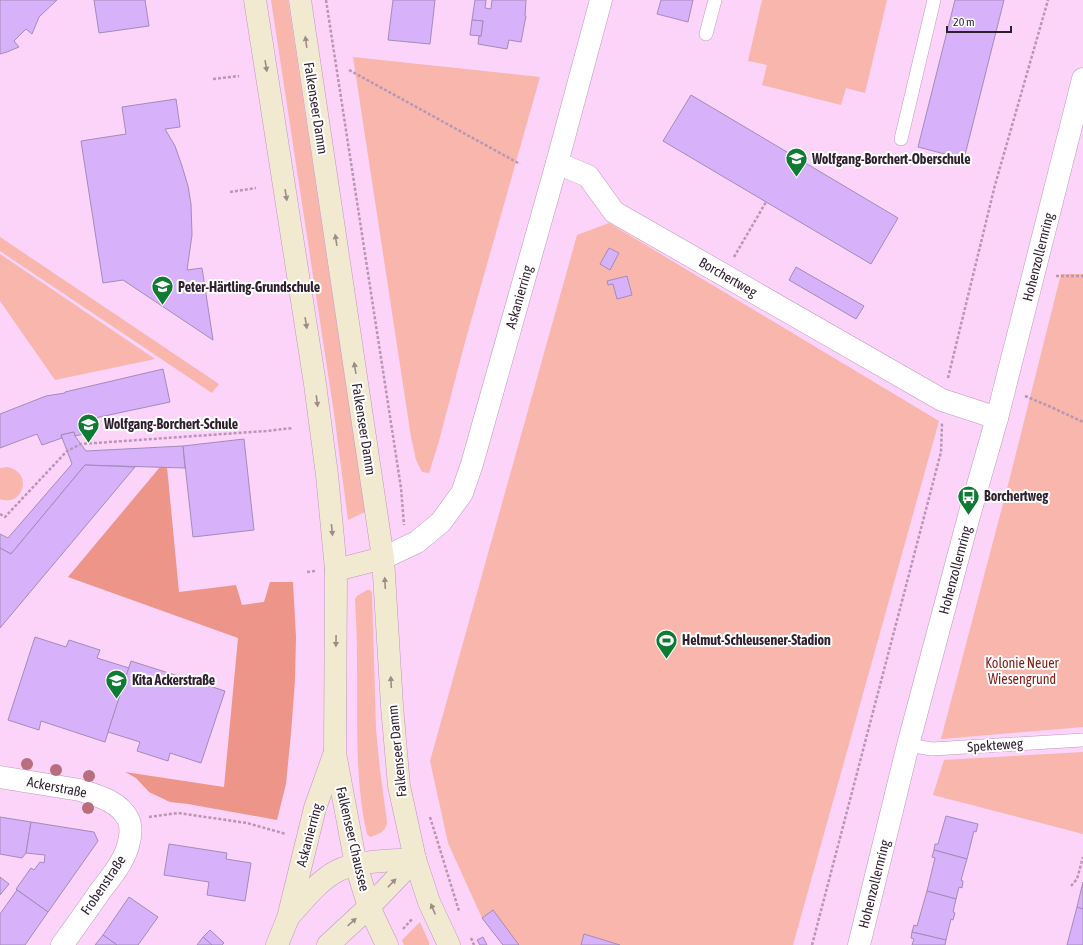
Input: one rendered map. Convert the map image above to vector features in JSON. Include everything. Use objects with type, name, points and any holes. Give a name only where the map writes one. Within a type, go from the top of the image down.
[{"type":"main road","points":[[255,0],[315,384],[327,475],[336,570],[335,753]]},
{"type":"main road","name":"Falkenseer Damm","points":[[300,0],[383,558],[392,706],[399,786],[415,859]]},
{"type":"main road","points":[[336,570],[383,558]]},
{"type":"main road","name":"Askanierring","points":[[277,945],[288,918],[316,808],[335,753]]},
{"type":"main road","name":"Falkenseer Chaussee","points":[[335,753],[356,864],[369,907],[393,939]]},
{"type":"main road","points":[[328,945],[369,907],[415,859],[429,902],[449,945]]},
{"type":"main road","name":"Askanierring","points":[[288,918],[307,896],[326,879],[337,872],[356,864],[415,859]]},
{"type":"street","name":"Askanierring","points":[[383,558],[417,542],[441,522],[462,493],[472,464],[557,163],[601,0]]},
{"type":"street","name":"Hohenzollernring","points":[[859,945],[908,745],[997,418],[1083,79]]},
{"type":"street","name":"Borchertweg","points":[[557,163],[588,176],[614,212],[944,392],[997,418]]},
{"type":"street","name":"Ackerstraße","points":[[0,777],[80,790],[114,803],[129,820]]},
{"type":"street","name":"Frobenstraße","points":[[62,945],[120,864],[128,846],[130,829],[129,820]]},
{"type":"lane","points":[[706,34],[715,0]]},
{"type":"lane","points":[[901,139],[934,0]]},
{"type":"lane","name":"Spekteweg","points":[[908,745],[932,749],[1083,740]]},
{"type":"path","points":[[326,0],[401,488]]},
{"type":"path","points":[[812,945],[941,452],[944,392],[995,185],[1048,0]]},
{"type":"path","points":[[349,70],[520,164]]},
{"type":"path","points":[[213,78],[239,76]]},
{"type":"path","points":[[230,192],[256,188]]},
{"type":"path","points":[[731,263],[766,202]]},
{"type":"path","points":[[1056,276],[1083,276]]},
{"type":"path","points":[[1025,396],[1083,422]]},
{"type":"path","points":[[0,514],[5,517],[67,451],[81,444],[293,428]]},
{"type":"path","points":[[129,820],[178,813],[247,823],[287,834]]},
{"type":"path","points":[[440,851],[461,916]]},
{"type":"path","points":[[1071,886],[1076,879],[1083,857]]},
{"type":"path","points":[[393,939],[417,915]]},
{"type":"path","points":[[470,937],[474,945]]},
{"type":"green space","points":[[271,0],[288,0],[365,512],[348,520],[334,413]]},
{"type":"green space","points":[[762,0],[887,0],[865,93],[846,88],[841,105],[762,85],[767,65],[748,61]]},
{"type":"green space","points":[[353,57],[540,77],[429,473],[422,472],[416,460],[411,437]]},
{"type":"green space","name":"Helmut-Schleusener-Stadion","points":[[609,223],[939,421],[793,945],[503,945],[482,918],[448,843],[430,761],[577,235]]},
{"type":"green space","points":[[0,237],[219,384],[212,393],[0,251]]},
{"type":"green space","points":[[0,254],[155,359],[55,380],[0,301]]},
{"type":"green space","name":"Kolonie Neuer Wiesengrund","points":[[1061,274],[1083,274],[1083,727],[941,739],[1009,481]]},
{"type":"green space","points":[[7,467],[15,470],[21,475],[23,482],[19,494],[15,498],[8,500],[0,499],[0,468]]},
{"type":"green space","points":[[367,590],[370,590],[372,593],[376,730],[387,822],[384,830],[379,834],[370,837],[367,834],[363,813],[358,769],[355,599]]},
{"type":"green space","points":[[1083,752],[1083,834],[933,795],[944,760]]},
{"type":"green space","points":[[420,922],[429,945],[404,945],[402,940]]},
{"type":"shaded area","points":[[160,467],[167,467],[179,592],[236,585],[242,605],[264,602],[270,582],[293,582],[296,637],[295,680],[286,784],[277,820],[170,802],[149,792],[136,778],[125,772],[224,787],[238,638],[68,577]]},
{"type":"building","points":[[0,0],[57,0],[39,17],[32,34],[26,29],[14,41],[19,47],[0,54]]},
{"type":"building","points":[[94,0],[145,0],[149,26],[99,33]]},
{"type":"building","points":[[393,0],[435,0],[430,44],[388,40]]},
{"type":"building","points":[[475,0],[486,0],[485,8],[491,9],[492,0],[526,0],[526,16],[521,42],[509,40],[507,49],[478,44],[479,36],[481,36],[483,21],[472,20]]},
{"type":"building","points":[[661,0],[693,0],[688,22],[657,14]]},
{"type":"building","points":[[955,0],[1004,0],[964,159],[918,147]]},
{"type":"building","points":[[472,20],[483,21],[481,36],[470,35]]},
{"type":"building","points":[[691,95],[898,218],[871,264],[663,141]]},
{"type":"building","points":[[176,99],[180,127],[165,129],[175,146],[182,166],[188,186],[191,204],[192,235],[187,270],[202,268],[213,340],[123,280],[103,283],[81,141],[126,134],[122,107]]},
{"type":"building","points":[[609,248],[619,253],[610,270],[600,264]]},
{"type":"building","points":[[796,267],[864,306],[856,319],[789,280]]},
{"type":"building","points":[[627,276],[632,295],[617,299],[613,284],[608,285],[607,281]]},
{"type":"building","points":[[163,369],[170,402],[95,418],[97,431],[75,436],[74,432],[61,435],[62,438],[42,445],[37,434],[0,448],[0,414],[46,396],[65,393]]},
{"type":"building","points":[[74,432],[75,436],[86,451],[183,446],[185,468],[85,465],[11,554],[0,548],[0,534],[8,538],[72,464],[61,435]]},
{"type":"building","points":[[244,439],[254,530],[193,537],[183,446]]},
{"type":"building","points":[[85,465],[135,467],[0,628],[0,548],[11,554]]},
{"type":"building","points":[[35,637],[66,647],[69,640],[100,650],[97,658],[129,668],[105,742],[41,721],[39,730],[8,720]]},
{"type":"building","points":[[131,661],[225,691],[201,763],[170,753],[168,761],[137,751],[140,742],[108,732]]},
{"type":"building","points":[[946,816],[978,824],[976,832],[974,831],[967,859],[934,850],[935,844],[938,844]]},
{"type":"building","points":[[0,817],[31,822],[26,853],[22,858],[0,854]]},
{"type":"building","points":[[31,822],[94,832],[98,841],[48,912],[16,889],[31,868],[34,870],[40,862],[44,863],[45,855],[26,853]]},
{"type":"building","points":[[169,844],[227,853],[226,859],[251,863],[245,901],[207,895],[209,882],[164,875]]},
{"type":"building","points":[[934,850],[967,859],[961,880],[963,881],[962,888],[959,887],[956,899],[927,891],[935,858],[932,857]]},
{"type":"building","points":[[0,877],[9,884],[0,895]]},
{"type":"building","points":[[1083,882],[1083,909],[1077,907]]},
{"type":"building","points":[[17,890],[48,912],[25,945],[0,945],[0,914]]},
{"type":"building","points":[[927,891],[956,899],[953,912],[955,913],[953,920],[951,919],[946,940],[912,932],[914,925],[917,926]]},
{"type":"building","points":[[129,897],[158,917],[138,945],[117,945],[103,935]]},
{"type":"building","points":[[1077,907],[1083,909],[1083,945],[1067,945]]},
{"type":"building","points":[[493,910],[519,945],[503,945],[482,918]]},
{"type":"building","points":[[210,930],[224,943],[222,945],[212,945],[203,937]]},
{"type":"building","points":[[912,932],[946,940],[945,945],[912,945],[914,939],[911,938]]},
{"type":"building","points":[[584,934],[620,945],[581,945]]},
{"type":"building","points":[[103,935],[117,945],[95,945]]},
{"type":"building","points":[[203,937],[212,945],[197,945]]},
{"type":"building","points":[[483,937],[487,945],[480,945],[477,940]]},
{"type":"place","name":"Wolfgang-Borchert-Oberschule","points":[[797,178]]},
{"type":"place","name":"Peter-Härtling-Grundschule","points":[[162,306]]},
{"type":"place","name":"Wolfgang-Borchert-Schule","points":[[89,444]]},
{"type":"place","name":"Borchertweg","points":[[969,516]]},
{"type":"place","name":"Helmut-Schleusener-Stadion","points":[[666,660]]},
{"type":"place","name":"Kita Ackerstraße","points":[[116,700]]}]
